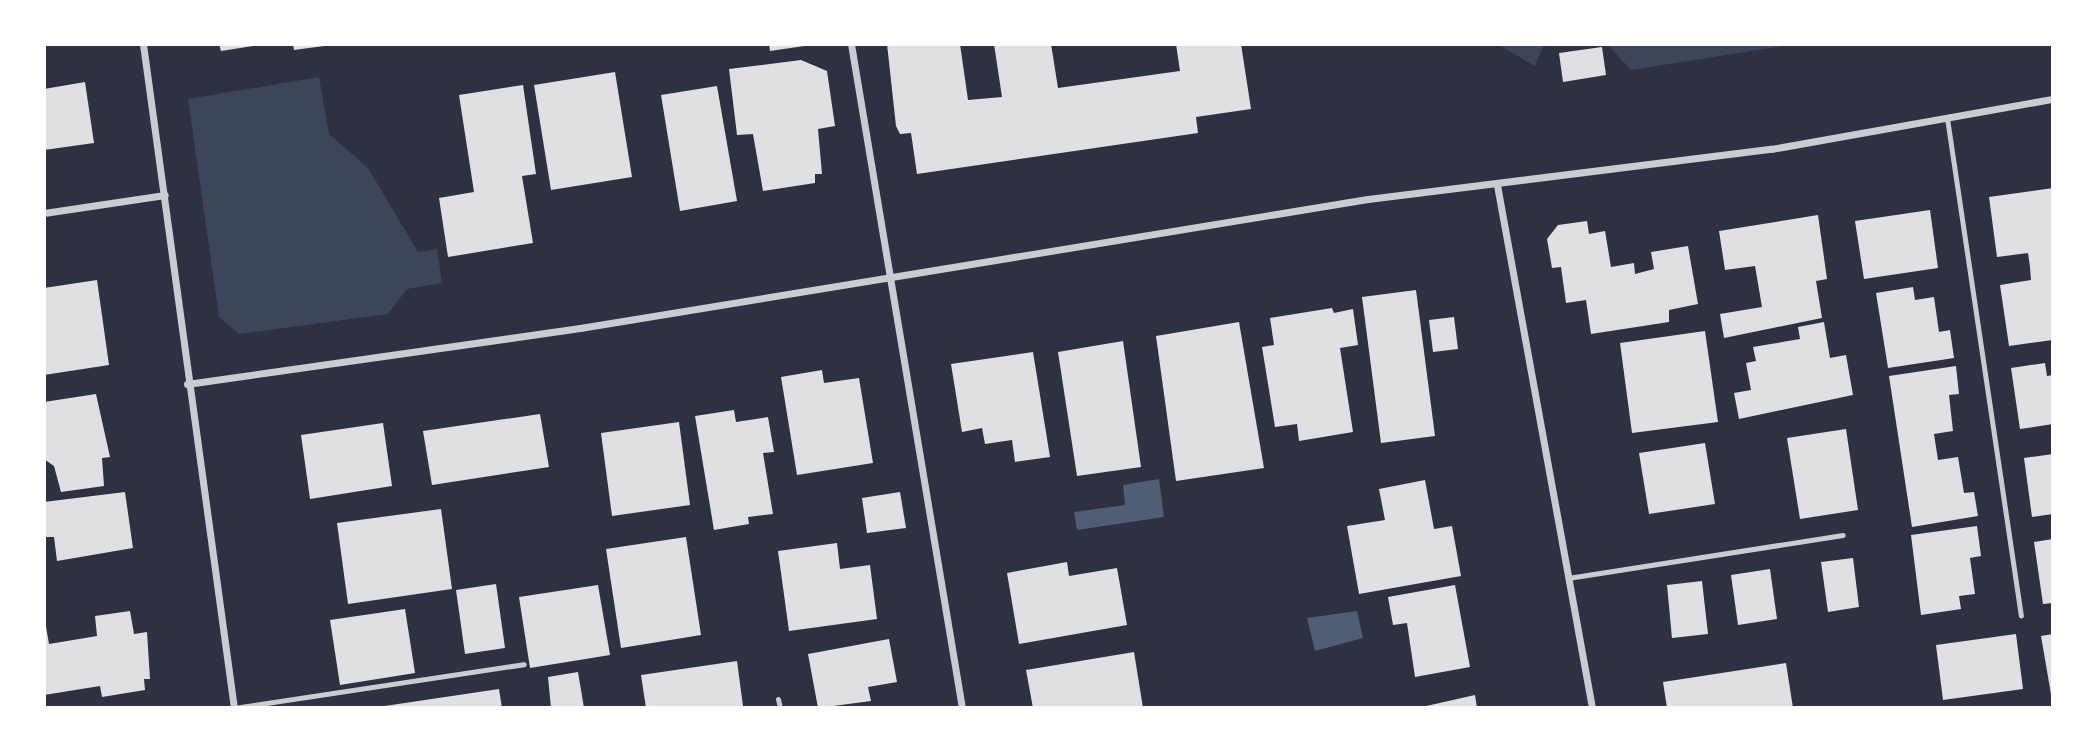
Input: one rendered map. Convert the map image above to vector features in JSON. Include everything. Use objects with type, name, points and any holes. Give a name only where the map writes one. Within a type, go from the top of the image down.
[{"type":"street","points":[[143,44],[165,195],[187,384],[234,708]]},
{"type":"street","points":[[851,44],[962,708]]},
{"type":"street","points":[[187,384],[580,328],[1368,200],[1771,149],[2053,99]]},
{"type":"street","points":[[1497,185],[1592,708]]},
{"type":"street","points":[[44,213],[165,195]]},
{"type":"lane","points":[[1947,118],[2021,616]]},
{"type":"lane","points":[[1568,578],[1843,535]]},
{"type":"lane","points":[[234,708],[524,664]]},
{"type":"lane","points":[[778,699],[780,708]]},
{"type":"shaded area","points":[[1497,44],[1544,44],[1535,66]]},
{"type":"shaded area","points":[[1607,44],[1795,44],[1631,70]]},
{"type":"shaded area","points":[[319,77],[329,134],[368,168],[418,252],[437,249],[442,283],[407,289],[388,314],[239,334],[219,317],[188,99]]},
{"type":"shaded area","points":[[1159,479],[1164,517],[1077,530],[1074,512],[1125,505],[1123,485]]},
{"type":"shaded area","points":[[1357,611],[1363,638],[1315,651],[1307,618]]},
{"type":"building","points":[[219,44],[258,44],[259,45],[221,51]]},
{"type":"building","points":[[293,44],[324,44],[324,46],[294,50]]},
{"type":"building","points":[[769,44],[811,44],[811,45],[770,51]]},
{"type":"building","points":[[887,44],[960,44],[968,100],[1002,97],[994,44],[1051,44],[1058,88],[1180,71],[1176,44],[1241,44],[1251,109],[1196,117],[1198,133],[917,174],[911,133],[900,134],[896,126]]},
{"type":"building","points":[[1602,47],[1606,75],[1563,82],[1559,53]]},
{"type":"building","points":[[801,60],[827,71],[835,126],[818,129],[822,174],[815,174],[815,183],[763,191],[753,134],[737,135],[729,69]]},
{"type":"building","points":[[615,72],[632,177],[551,190],[534,85]]},
{"type":"building","points":[[85,82],[94,143],[44,150],[44,89]]},
{"type":"building","points":[[523,85],[536,174],[522,176],[533,243],[448,257],[439,198],[474,192],[459,95]]},
{"type":"building","points":[[717,86],[737,201],[680,211],[661,95]]},
{"type":"building","points":[[2053,188],[2053,340],[2009,346],[2000,285],[2031,280],[2030,267],[2028,253],[1997,257],[1989,197]]},
{"type":"building","points":[[1930,210],[1938,268],[1864,279],[1855,221]]},
{"type":"building","points":[[1818,215],[1827,279],[1816,281],[1822,318],[1724,338],[1720,314],[1762,307],[1755,266],[1725,270],[1719,231]]},
{"type":"building","points":[[1587,221],[1589,234],[1605,231],[1611,267],[1634,263],[1635,274],[1654,269],[1651,252],[1688,246],[1698,304],[1669,310],[1669,322],[1591,334],[1586,300],[1566,303],[1561,267],[1552,268],[1547,239],[1558,225]]},
{"type":"building","points":[[97,280],[109,365],[44,375],[44,288]]},
{"type":"building","points":[[1913,287],[1915,300],[1934,297],[1939,332],[1950,330],[1954,358],[1888,368],[1876,293]]},
{"type":"building","points":[[1416,290],[1435,436],[1381,443],[1362,297]]},
{"type":"building","points":[[1332,308],[1334,313],[1353,309],[1358,345],[1340,348],[1353,432],[1299,441],[1297,424],[1275,427],[1262,347],[1274,345],[1270,318]]},
{"type":"building","points":[[1454,317],[1458,349],[1433,352],[1429,320]]},
{"type":"building","points":[[1239,322],[1264,468],[1176,481],[1156,336]]},
{"type":"building","points":[[1824,322],[1830,358],[1846,355],[1853,395],[1739,419],[1734,393],[1751,390],[1746,363],[1756,361],[1753,347],[1800,339],[1798,327]]},
{"type":"building","points":[[1705,331],[1718,422],[1632,433],[1620,343]]},
{"type":"building","points":[[1123,341],[1141,467],[1077,476],[1058,352]]},
{"type":"building","points":[[1033,352],[1050,457],[1015,462],[1012,440],[985,444],[982,428],[962,432],[951,364]]},
{"type":"building","points":[[2045,363],[2047,376],[2053,375],[2053,424],[2020,429],[2011,368]]},
{"type":"building","points":[[1956,366],[1959,394],[1949,395],[1953,431],[1934,434],[1938,460],[1958,457],[1964,493],[1974,492],[1978,516],[1912,527],[1889,376]]},
{"type":"building","points":[[822,370],[824,383],[859,378],[873,463],[797,475],[781,377]]},
{"type":"building","points":[[96,394],[110,457],[102,458],[104,486],[61,492],[54,466],[44,459],[44,402]]},
{"type":"building","points":[[734,410],[736,422],[768,417],[774,452],[763,453],[773,514],[748,517],[749,524],[714,530],[695,416]]},
{"type":"building","points":[[540,414],[549,467],[432,485],[423,431]]},
{"type":"building","points":[[679,422],[690,505],[612,516],[601,433]]},
{"type":"building","points":[[383,423],[392,486],[310,499],[301,435]]},
{"type":"building","points":[[1846,429],[1858,510],[1800,519],[1787,438]]},
{"type":"building","points":[[1705,443],[1715,504],[1649,514],[1639,453]]},
{"type":"building","points":[[2053,454],[2053,514],[2032,517],[2024,458]]},
{"type":"building","points":[[1425,480],[1434,529],[1452,526],[1461,576],[1359,594],[1347,526],[1385,520],[1379,489]]},
{"type":"building","points":[[125,492],[133,548],[57,561],[54,537],[46,537],[44,502]]},
{"type":"building","points":[[900,492],[906,528],[867,533],[862,498]]},
{"type":"building","points":[[441,509],[452,589],[348,604],[337,523]]},
{"type":"building","points":[[1977,526],[1981,556],[1970,558],[1975,594],[1959,596],[1961,609],[1921,615],[1911,535]]},
{"type":"building","points":[[686,537],[701,635],[621,648],[606,549]]},
{"type":"building","points":[[2053,539],[2053,603],[2043,604],[2034,542]]},
{"type":"building","points":[[837,543],[840,569],[870,565],[877,619],[789,631],[778,551]]},
{"type":"building","points":[[1853,558],[1859,607],[1828,612],[1821,562]]},
{"type":"building","points":[[1067,562],[1069,576],[1117,568],[1127,625],[1019,644],[1007,573]]},
{"type":"building","points":[[1770,569],[1777,619],[1738,625],[1731,575]]},
{"type":"building","points":[[1702,581],[1708,634],[1672,638],[1667,585]]},
{"type":"building","points":[[496,584],[505,648],[465,654],[456,590]]},
{"type":"building","points":[[598,585],[610,655],[530,668],[519,597]]},
{"type":"building","points":[[1455,585],[1470,667],[1415,677],[1407,623],[1393,625],[1388,597]]},
{"type":"building","points":[[405,609],[415,673],[340,685],[330,620]]},
{"type":"building","points":[[130,611],[134,634],[147,632],[150,679],[144,679],[145,690],[102,697],[100,686],[44,695],[44,615],[49,644],[97,636],[95,616]]},
{"type":"building","points":[[2016,634],[2023,689],[1943,700],[1936,645]]},
{"type":"building","points":[[2053,634],[2053,693],[2051,694],[2041,636]]},
{"type":"building","points":[[889,639],[897,682],[868,687],[871,701],[818,708],[808,654]]},
{"type":"building","points":[[1134,652],[1143,708],[1033,708],[1026,670]]},
{"type":"building","points":[[737,661],[743,706],[646,708],[641,675]]},
{"type":"building","points":[[1786,663],[1793,708],[1667,708],[1663,682]]},
{"type":"building","points":[[578,672],[584,708],[551,708],[548,677]]},
{"type":"building","points":[[499,689],[502,708],[378,708],[378,707]]},
{"type":"building","points":[[1475,695],[1477,708],[1422,708],[1422,707]]}]
